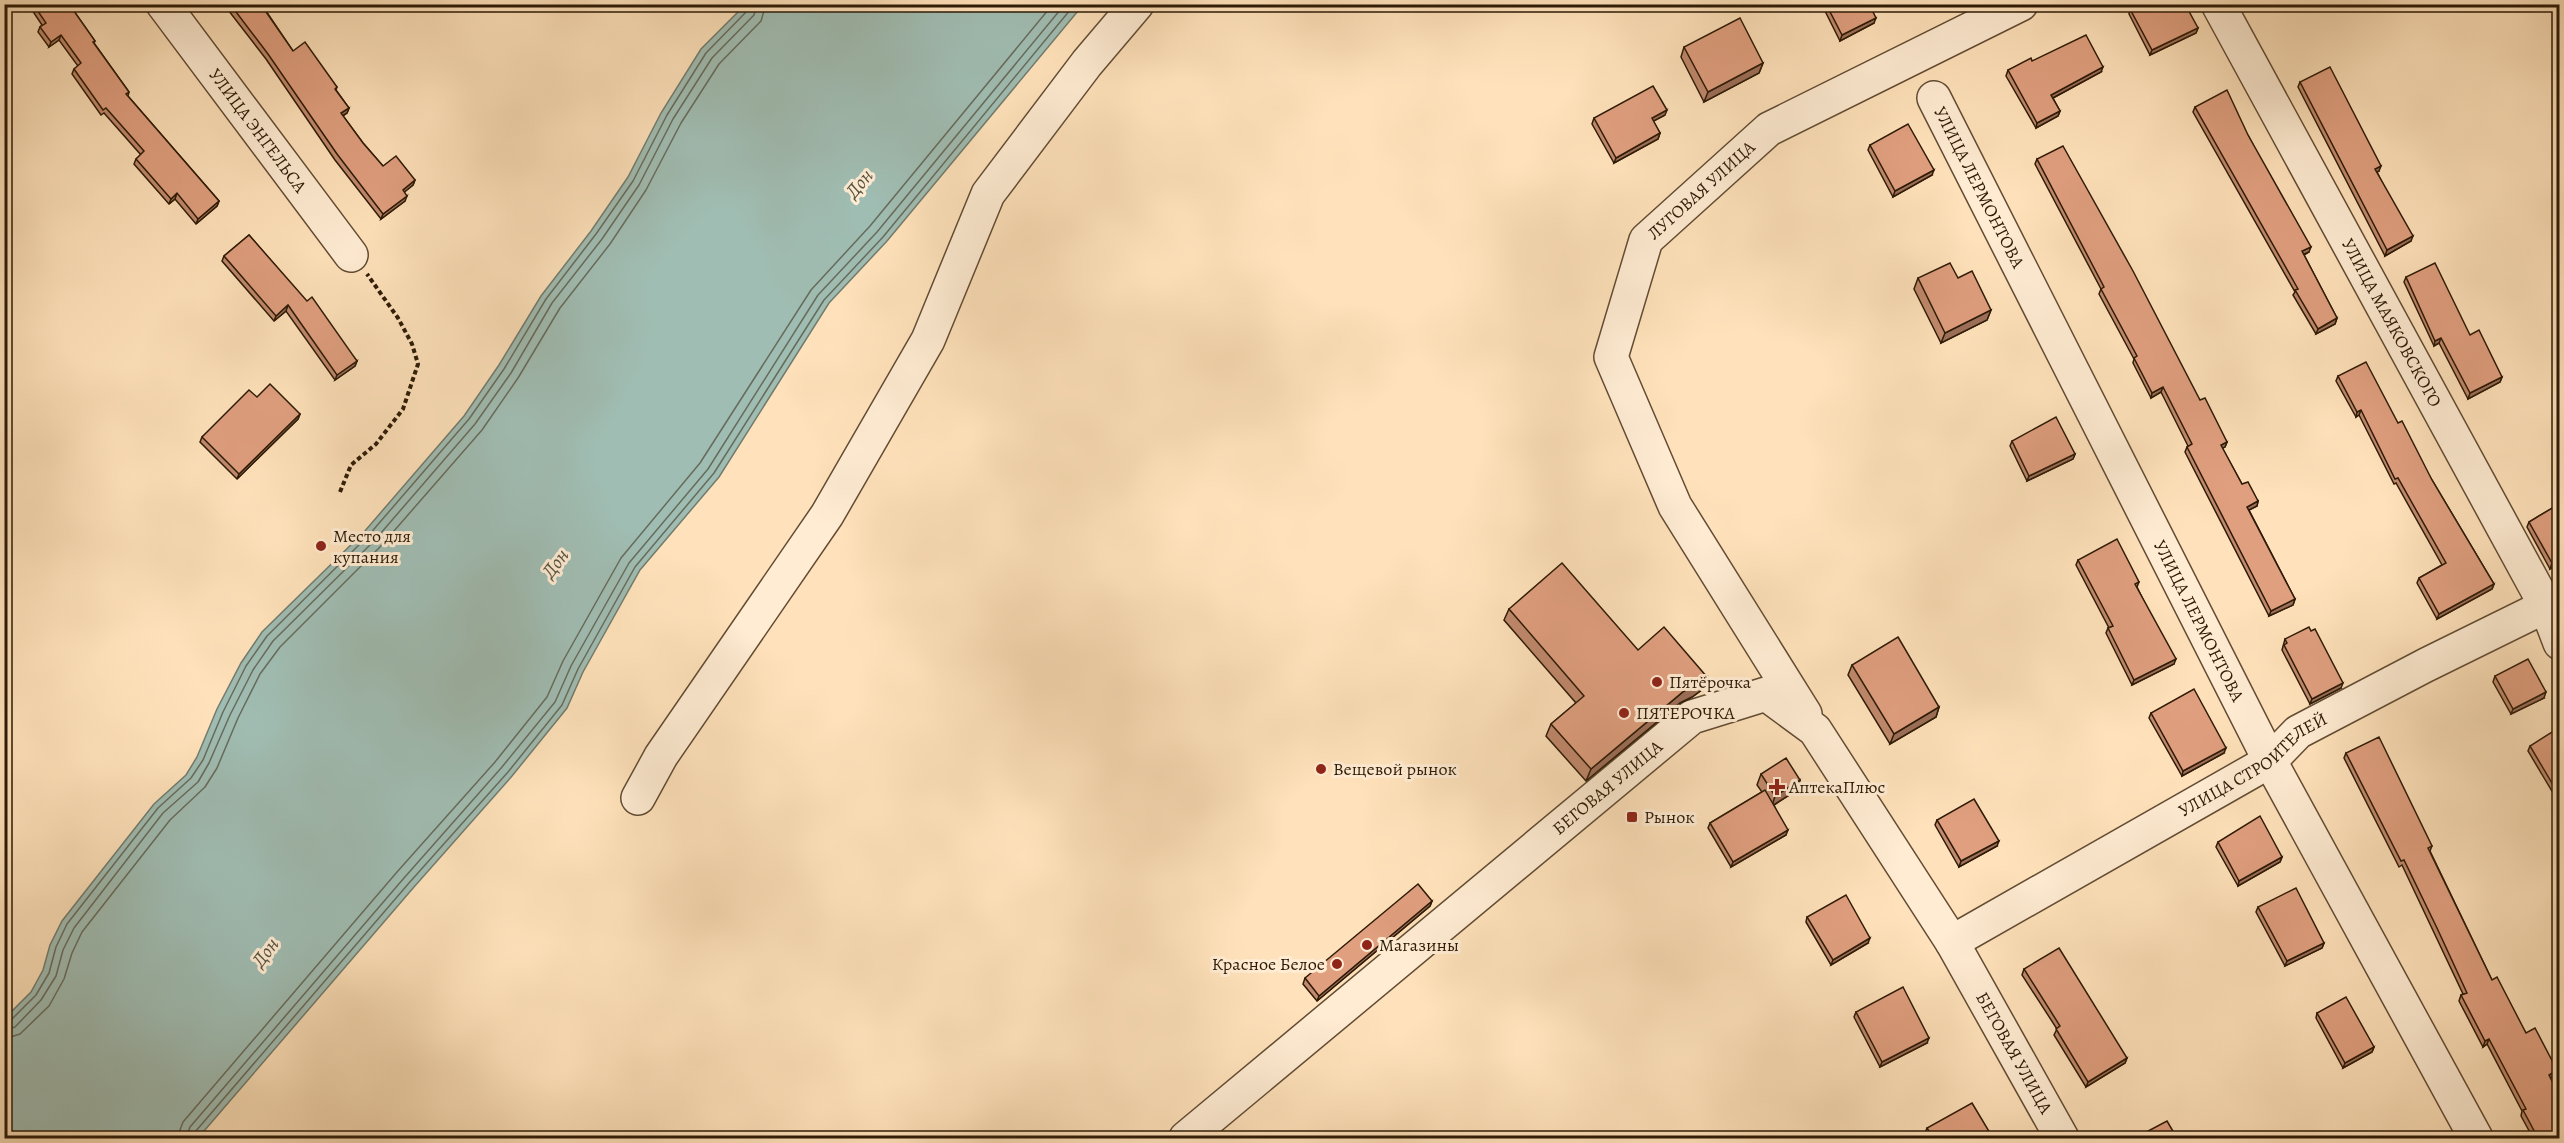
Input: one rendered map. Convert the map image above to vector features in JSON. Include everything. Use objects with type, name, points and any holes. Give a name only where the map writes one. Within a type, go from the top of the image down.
[{"type":"street","name":"УЛИЦА ЭНГЕЛЬСА","points":[[163,4],[351,255]]},
{"type":"street","points":[[638,798],[661,756],[827,515],[928,340],[988,194],[1087,63],[1137,4]]},
{"type":"street","name":"ЛУГОВАЯ УЛИЦА","points":[[1815,730],[1675,506],[1611,357],[1646,240],[1769,129],[2021,4]]},
{"type":"street","name":"УЛИЦА МАЯКОВСКОГО","points":[[2218,4],[2553,602],[2559,643]]},
{"type":"street","name":"УЛИЦА ЛЕРМОНТОВА","points":[[1934,98],[2270,761],[2476,1138]]},
{"type":"street","name":"УЛИЦА СТРОИТЕЛЕЙ","points":[[1952,942],[2270,761],[2298,732],[2553,602]]},
{"type":"street","name":"БЕГОВАЯ УЛИЦА","points":[[1186,1138],[1692,717],[1766,693],[1815,730],[1952,942],[2062,1138]]},
{"type":"path","points":[[340,492],[351,465],[376,444],[403,409],[418,364],[412,344],[398,318],[384,296],[351,255]]},
{"type":"water","name":"Дон","points":[[746,4],[1083,5],[887,241],[829,303],[719,477],[640,570],[583,672],[567,708],[512,776],[198,1138],[5,1138],[5,1018],[31,992],[43,970],[50,945],[62,921],[154,804],[186,775],[197,757],[217,709],[241,663],[262,632],[364,532],[464,416],[499,365],[541,296],[591,231],[628,177],[661,113],[701,49]]},
{"type":"building","points":[[33,4],[69,4],[129,92],[126,94],[219,201],[198,219],[177,193],[171,199],[136,159],[144,151],[106,108],[103,110],[74,69],[81,63],[61,35],[51,42],[40,27],[46,23]]},
{"type":"building","points":[[230,4],[269,4],[264,9],[293,51],[305,42],[337,87],[335,89],[349,108],[341,113],[363,143],[383,166],[396,156],[415,180],[403,190],[407,196],[383,214],[337,154],[268,54]]},
{"type":"building","points":[[1826,4],[1869,4],[1876,18],[1842,35]]},
{"type":"building","points":[[2139,4],[2185,4],[2198,28],[2152,50],[2130,9]]},
{"type":"building","points":[[1740,18],[1763,63],[1708,92],[1684,47]]},
{"type":"building","points":[[2086,35],[2103,67],[2051,95],[2060,111],[2037,123],[2008,70]]},
{"type":"building","points":[[2330,67],[2381,166],[2375,169],[2413,236],[2387,250],[2300,82]]},
{"type":"building","points":[[1653,86],[1667,110],[1652,118],[1660,133],[1616,158],[1594,118]]},
{"type":"building","points":[[2227,90],[2248,135],[2311,247],[2302,251],[2337,318],[2318,329],[2295,290],[2298,289],[2195,107]]},
{"type":"building","points":[[1908,124],[1934,170],[1895,191],[1870,145]]},
{"type":"building","points":[[2063,146],[2133,271],[2200,400],[2205,398],[2227,442],[2221,445],[2242,484],[2248,482],[2258,501],[2247,507],[2295,599],[2271,611],[2187,447],[2192,444],[2163,387],[2152,393],[2134,358],[2137,356],[2101,289],[2104,287],[2037,159]]},
{"type":"building","points":[[249,235],[307,301],[312,297],[357,361],[337,375],[288,305],[276,316],[224,256]]},
{"type":"building","points":[[1950,263],[1958,278],[1972,271],[1991,310],[1945,333],[1918,278]]},
{"type":"building","points":[[2435,263],[2470,335],[2479,330],[2502,377],[2470,393],[2441,338],[2435,341],[2406,277]]},
{"type":"building","points":[[2366,362],[2398,423],[2402,421],[2432,480],[2494,584],[2439,614],[2419,578],[2446,563],[2398,478],[2395,479],[2361,410],[2357,412],[2338,376]]},
{"type":"building","points":[[270,384],[300,414],[239,474],[202,437],[249,390],[257,397]]},
{"type":"building","points":[[2056,417],[2075,454],[2029,476],[2012,441]]},
{"type":"building","points":[[2559,504],[2559,559],[2552,563],[2529,522]]},
{"type":"building","points":[[2117,539],[2139,582],[2135,584],[2176,659],[2134,680],[2108,628],[2113,626],[2078,560]]},
{"type":"building","points":[[1562,563],[1638,650],[1664,627],[1707,677],[1684,691],[1591,769],[1551,724],[1584,696],[1509,609]]},
{"type":"building","points":[[2309,627],[2311,631],[2315,629],[2343,683],[2312,699],[2284,645],[2287,643],[2285,639]]},
{"type":"building","points":[[1898,637],[1939,707],[1894,734],[1852,665]]},
{"type":"building","points":[[2528,659],[2546,692],[2513,709],[2495,676]]},
{"type":"building","points":[[2194,689],[2226,748],[2183,771],[2151,713]]},
{"type":"building","points":[[2552,732],[2559,745],[2559,795],[2530,746]]},
{"type":"building","points":[[2379,737],[2432,846],[2428,848],[2492,980],[2497,977],[2526,1033],[2535,1028],[2557,1070],[2549,1075],[2559,1095],[2559,1138],[2538,1138],[2523,1110],[2526,1109],[2489,1039],[2485,1041],[2461,995],[2467,993],[2437,928],[2404,860],[2401,861],[2346,753]]},
{"type":"building","points":[[1786,758],[1800,780],[1775,796],[1761,774]]},
{"type":"building","points":[[1765,790],[1788,830],[1733,862],[1710,823]]},
{"type":"building","points":[[1974,799],[1999,841],[1961,861],[1937,820]]},
{"type":"building","points":[[2260,816],[2282,857],[2239,881],[2218,842]]},
{"type":"building","name":"Магазины","points":[[1418,884],[1432,901],[1319,996],[1305,978]]},
{"type":"building","points":[[2296,888],[2324,943],[2287,961],[2258,907]]},
{"type":"building","points":[[1846,895],[1870,938],[1833,960],[1807,917]]},
{"type":"building","points":[[2059,948],[2127,1058],[2088,1082],[2056,1029],[2060,1026],[2024,969]]},
{"type":"building","points":[[1903,987],[1929,1038],[1882,1062],[1856,1012]]},
{"type":"building","points":[[2346,997],[2374,1047],[2345,1063],[2317,1013]]},
{"type":"building","points":[[1972,1103],[1993,1138],[1933,1138],[1927,1128]]},
{"type":"building","points":[[2167,1121],[2177,1138],[2135,1138]]},
{"type":"place","name":"Место для купания","points":[[321,546]]},
{"type":"place","name":"Пятёрочка","points":[[1657,682]]},
{"type":"place","name":"ПЯТЕРОЧКА","points":[[1624,713]]},
{"type":"place","name":"Вещевой рынок","points":[[1321,769]]},
{"type":"place","name":"АптекаПлюс","points":[[1777,787]]},
{"type":"place","name":"Рынок","points":[[1632,817]]},
{"type":"place","name":"Магазины","points":[[1367,945]]},
{"type":"place","name":"Красное Белое","points":[[1337,964]]}]
